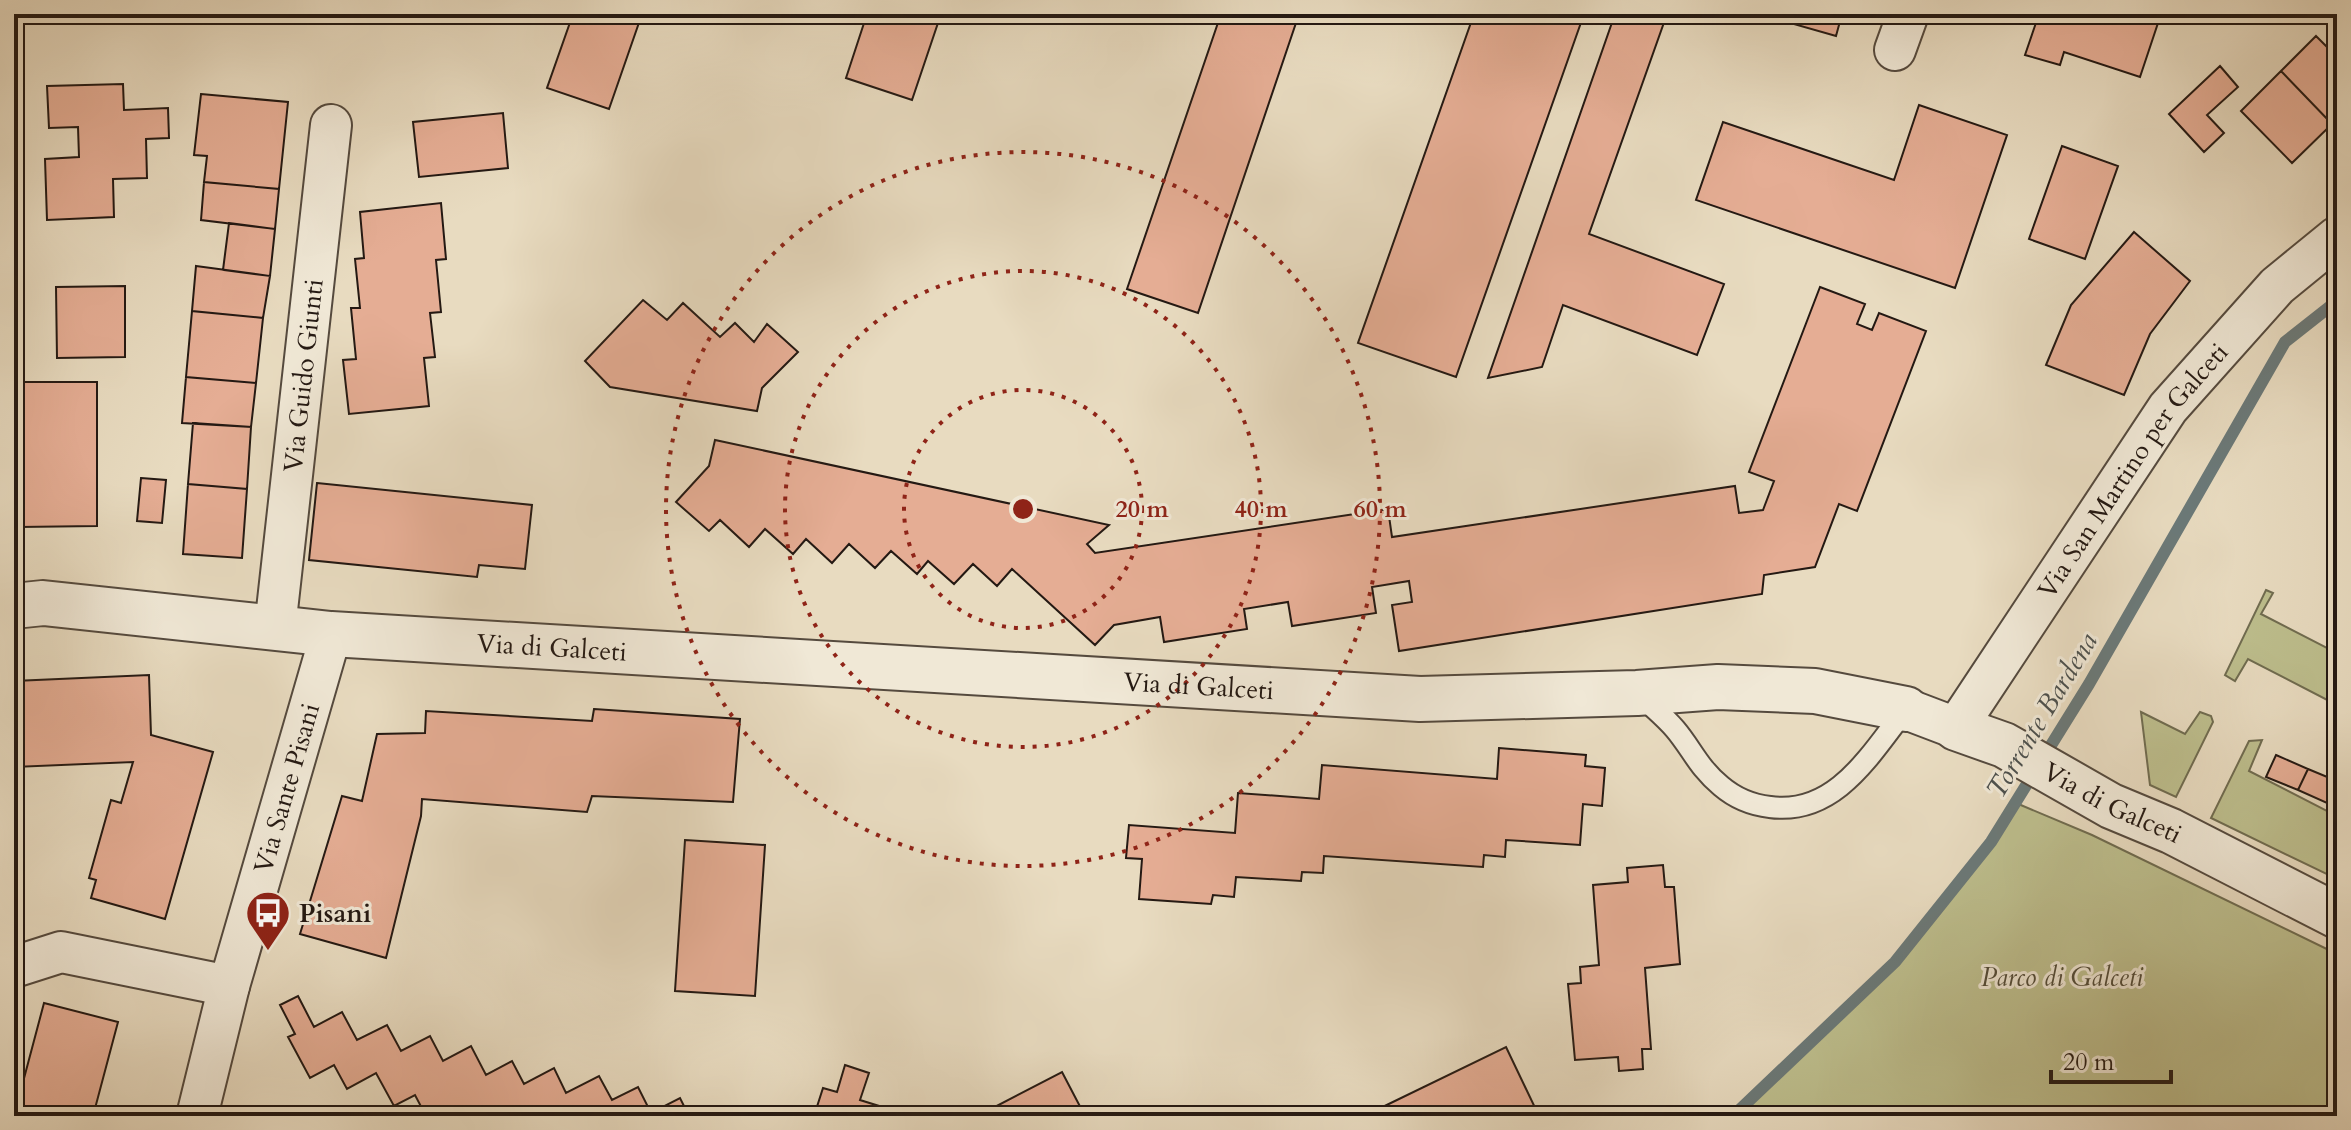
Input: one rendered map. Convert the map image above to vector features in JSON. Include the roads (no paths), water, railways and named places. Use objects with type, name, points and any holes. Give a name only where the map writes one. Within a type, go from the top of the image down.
[{"type":"street","name":"Via Guido Giunti","points":[[275,628],[331,125]]},
{"type":"street","name":"Via San Martino per Galceti","points":[[1956,728],[2168,408],[2277,286],[2337,237]]},
{"type":"street","name":"Via di Galceti","points":[[14,606],[43,603],[331,634],[1420,699],[1637,693],[1718,687],[1815,691],[1906,709],[2004,745],[2111,806],[2171,831],[2337,916]]},
{"type":"street","name":"Via Sante Pisani","points":[[197,1116],[229,986],[331,634]]},
{"type":"street","points":[[14,967],[61,952],[229,986]]},
{"type":"lane","points":[[1637,693],[1676,730],[1696,762],[1722,788],[1751,805],[1789,810],[1818,801],[1842,785],[1865,763],[1906,709]]},
{"type":"waterway","name":"Torrente Bardena","points":[[1733,1116],[1895,962],[1991,842],[2089,684],[2285,342],[2337,301]]},
{"type":"place","name":"Pisani","points":[[268,952]]},
{"type":"park label","name":"Parco di Galceti","points":[[2062,977]]}]
